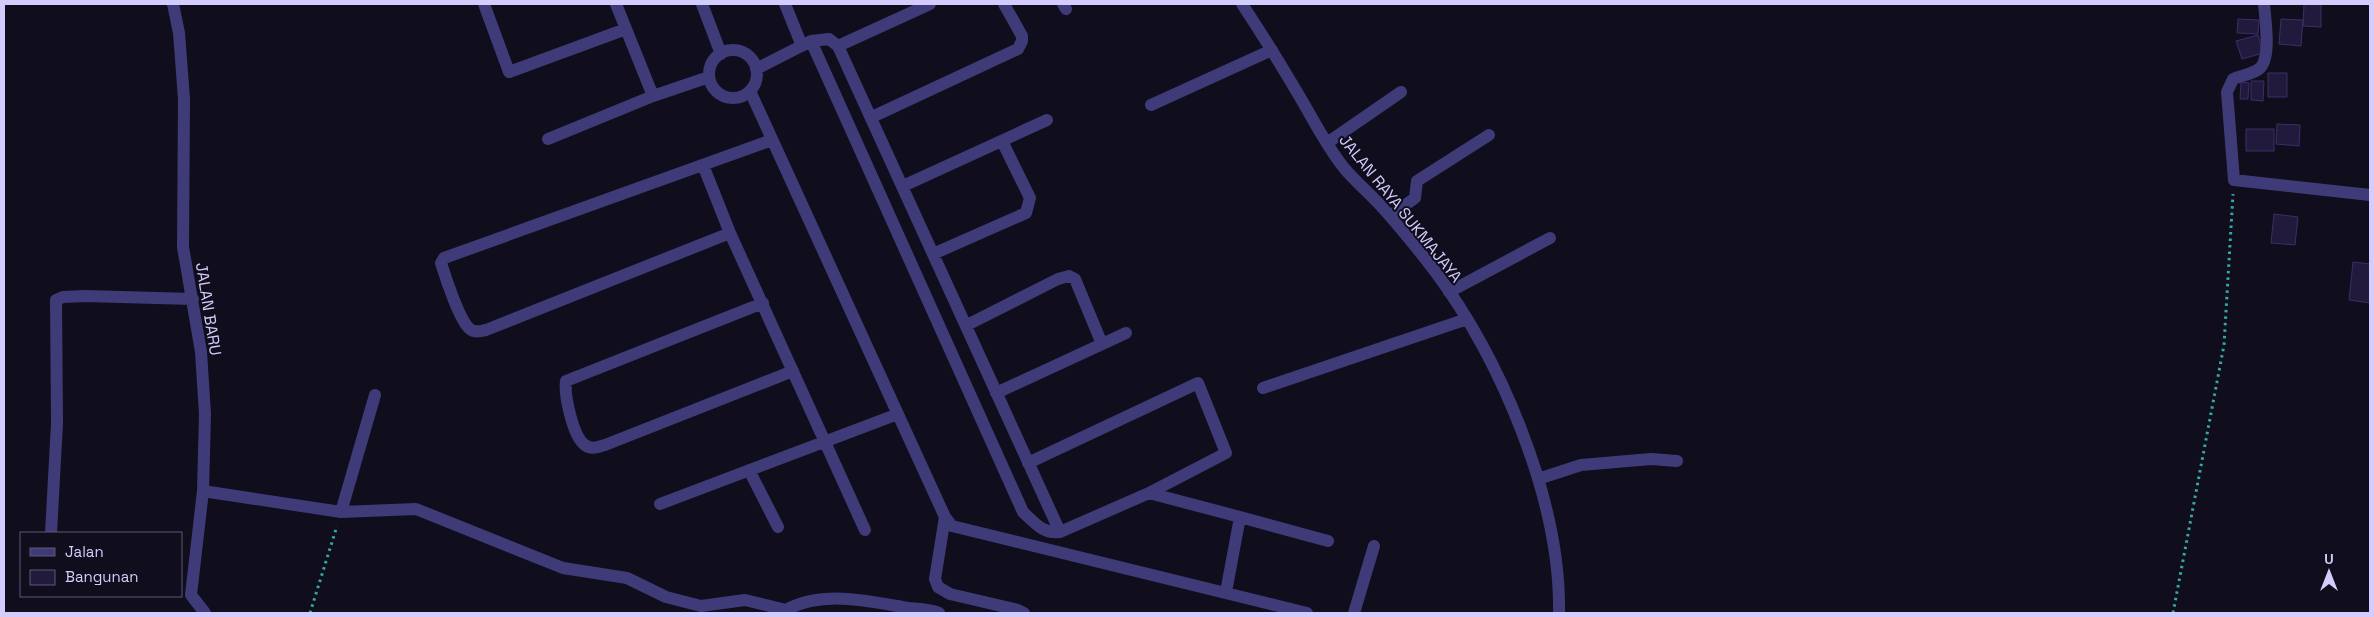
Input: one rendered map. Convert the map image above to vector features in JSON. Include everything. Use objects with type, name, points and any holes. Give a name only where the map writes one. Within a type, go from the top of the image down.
[{"type":"street","name":"JALAN BARU","points":[[173,4],[179,33],[184,100],[183,247],[193,299],[204,385],[203,491],[186,593],[205,613]]},
{"type":"street","points":[[484,4],[510,72],[626,29]]},
{"type":"street","points":[[616,4],[653,96]]},
{"type":"street","points":[[702,4],[721,54]]},
{"type":"street","points":[[785,4],[806,43],[1023,512],[1044,530],[1050,533],[1060,532],[1149,493],[1226,453],[1198,383],[1028,463]]},
{"type":"street","points":[[838,46],[930,4]]},
{"type":"street","points":[[872,117],[1018,49],[1022,36],[1004,4]]},
{"type":"street","name":"JALAN RAYA SUKMAJAYA","points":[[1242,4],[1272,50],[1327,143],[1344,167],[1390,216],[1430,265],[1467,319],[1512,411],[1538,479],[1556,557],[1559,613]]},
{"type":"street","points":[[2264,4],[2267,44],[2264,61],[2260,68],[2233,79],[2227,92],[2234,180],[2370,195]]},
{"type":"street","points":[[756,69],[806,43],[829,39],[838,46],[1060,532]]},
{"type":"street","points":[[1151,105],[1272,50]]},
{"type":"street","points":[[727,51],[741,52],[752,60],[756,69],[756,79],[750,91],[738,98],[725,97],[714,89],[709,76],[712,63],[721,54],[727,51]]},
{"type":"street","points":[[548,139],[653,96],[709,76]]},
{"type":"street","points":[[750,91],[945,518],[952,526],[1307,613]]},
{"type":"street","points":[[1327,143],[1401,92]]},
{"type":"street","points":[[903,186],[1047,120]]},
{"type":"street","points":[[1390,216],[1415,198],[1417,181],[1489,135]]},
{"type":"street","points":[[730,233],[486,330],[475,332],[468,328],[449,288],[441,263],[444,258],[772,140]]},
{"type":"street","points":[[933,254],[1026,213],[1030,198],[1002,141]]},
{"type":"street","points":[[703,165],[730,233],[865,530]]},
{"type":"street","points":[[1448,292],[1550,238]]},
{"type":"street","points":[[967,325],[1058,279],[1069,276],[1074,279],[1102,344]]},
{"type":"street","points":[[51,532],[57,422],[56,300],[64,297],[85,296],[193,299]]},
{"type":"street","points":[[763,304],[566,381],[566,402],[580,439],[585,445],[592,448],[605,445],[793,371]]},
{"type":"street","points":[[1263,388],[1467,319]]},
{"type":"street","points":[[996,394],[1126,333]]},
{"type":"street","points":[[341,512],[375,394]]},
{"type":"street","points":[[660,504],[898,414]]},
{"type":"street","points":[[1538,479],[1581,465],[1651,459],[1677,461]]},
{"type":"street","points":[[750,470],[778,527]]},
{"type":"street","points":[[203,491],[341,512],[416,509],[563,568],[627,578],[666,598],[701,606],[744,600],[786,612],[813,601],[861,600],[938,613]]},
{"type":"street","points":[[1149,493],[1328,541]]},
{"type":"street","points":[[945,518],[935,579],[938,587],[950,594],[1024,613]]},
{"type":"street","points":[[1226,592],[1240,518]]},
{"type":"street","points":[[1354,613],[1374,546]]},
{"type":"path","points":[[2173,613],[2224,345],[2234,180]]},
{"type":"path","points":[[310,613],[341,512]]},
{"type":"building","points":[[2304,4],[2321,4],[2321,27],[2303,26]]},
{"type":"building","points":[[2238,19],[2259,20],[2258,34],[2237,33]]},
{"type":"building","points":[[2281,19],[2303,20],[2301,46],[2279,44]]},
{"type":"building","points":[[2258,35],[2263,53],[2242,59],[2236,41]]},
{"type":"building","points":[[2268,73],[2287,73],[2287,97],[2268,97]]},
{"type":"building","points":[[2251,81],[2264,81],[2263,101],[2251,100]]},
{"type":"building","points":[[2241,82],[2249,83],[2248,99],[2240,99]]},
{"type":"building","points":[[2277,124],[2300,125],[2299,146],[2276,144]]},
{"type":"building","points":[[2246,129],[2274,129],[2274,151],[2246,151]]},
{"type":"building","points":[[2274,214],[2298,217],[2295,245],[2271,243]]},
{"type":"building","points":[[2353,262],[2370,264],[2370,303],[2349,300]]}]
